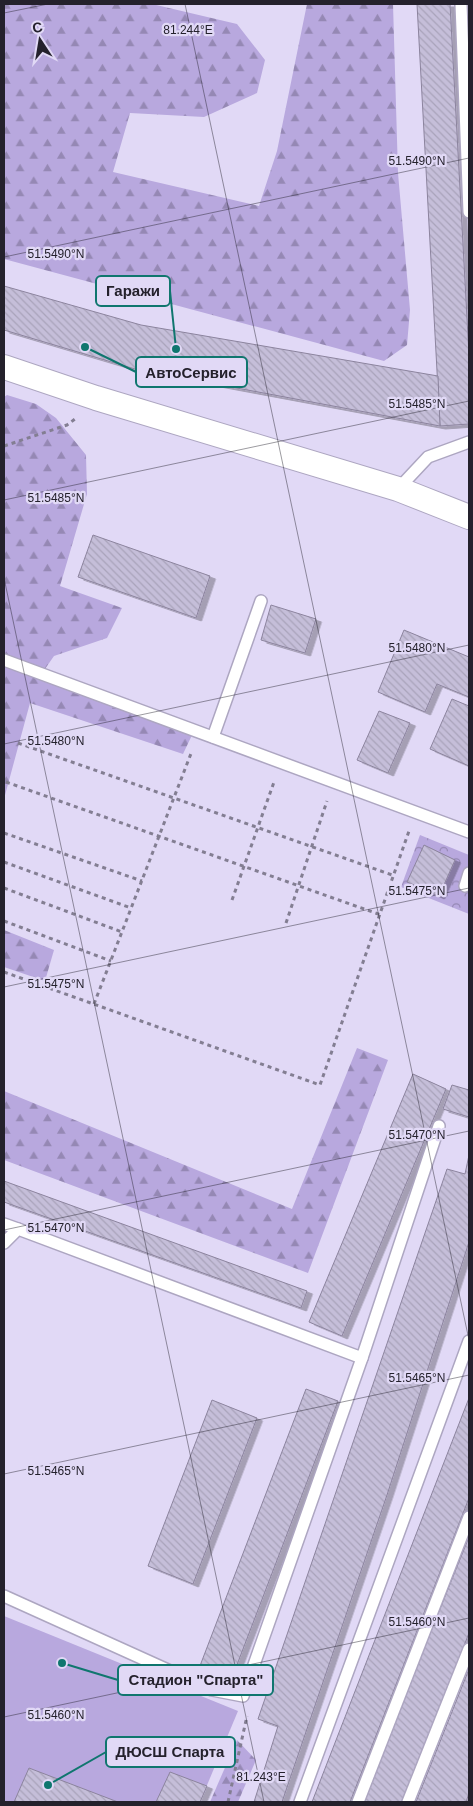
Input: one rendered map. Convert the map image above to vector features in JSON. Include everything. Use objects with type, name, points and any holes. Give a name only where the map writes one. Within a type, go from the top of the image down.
[{"type":"street","points":[[4,367],[96,398],[398,489],[469,517]]},
{"type":"lane","points":[[461,4],[469,212]]},
{"type":"lane","points":[[398,489],[428,457],[469,442]]},
{"type":"lane","points":[[213,738],[261,601]]},
{"type":"lane","points":[[4,660],[469,832]]},
{"type":"lane","points":[[465,886],[469,873]]},
{"type":"lane","points":[[4,1596],[212,1690],[243,1696],[362,1358],[439,1126]]},
{"type":"lane","points":[[4,1224],[362,1358]]},
{"type":"lane","points":[[4,1243],[18,1229]]},
{"type":"lane","points":[[300,1802],[469,1341]]},
{"type":"lane","points":[[358,1802],[469,1517]]},
{"type":"lane","points":[[408,1802],[469,1649]]},
{"type":"path","points":[[4,446],[68,425],[96,398]]},
{"type":"path","points":[[94,1004],[200,732]]},
{"type":"path","points":[[18,742],[395,876]]},
{"type":"path","points":[[232,900],[281,762]]},
{"type":"path","points":[[6,782],[381,914]]},
{"type":"path","points":[[286,923],[333,782]]},
{"type":"path","points":[[4,972],[320,1085],[416,812]]},
{"type":"path","points":[[4,833],[142,881]]},
{"type":"path","points":[[4,862],[132,908]]},
{"type":"path","points":[[4,888],[122,932]]},
{"type":"path","points":[[4,921],[111,961]]},
{"type":"path","points":[[228,1802],[247,1716],[243,1696]]},
{"type":"green space","points":[[4,4],[152,4],[237,24],[265,60],[257,93],[204,117],[130,113],[113,172],[259,206],[277,151],[307,4],[393,4],[398,173],[410,310],[407,345],[384,361],[4,259]]},
{"type":"green space","points":[[7,395],[36,404],[56,418],[86,455],[87,494],[60,586],[122,608],[107,638],[54,656],[38,679],[193,733],[183,754],[30,703],[4,799],[4,397]]},
{"type":"green space","points":[[420,835],[469,855],[469,914],[401,887]]},
{"type":"green space","points":[[4,930],[54,950],[45,981],[4,967]]},
{"type":"green space","points":[[357,1048],[388,1060],[308,1273],[4,1160],[4,1091],[292,1209]]},
{"type":"green space","points":[[4,1616],[238,1711],[200,1802],[4,1802]]},
{"type":"green space","points":[[237,1740],[256,1760],[238,1802],[210,1802]]},
{"type":"building","points":[[417,4],[450,4],[469,355],[469,424],[440,426]]},
{"type":"building","points":[[4,286],[141,325],[438,376],[440,426],[135,369],[4,330]]},
{"type":"building","points":[[93,535],[210,576],[196,618],[78,577]]},
{"type":"building","points":[[271,605],[316,619],[305,653],[261,640]]},
{"type":"building","points":[[404,630],[469,657],[469,697],[437,684],[425,712],[378,692]]},
{"type":"building","points":[[452,699],[469,706],[469,766],[430,749]]},
{"type":"building","points":[[379,711],[410,723],[388,773],[357,760]]},
{"type":"building","points":[[424,845],[455,860],[439,896],[407,882]]},
{"type":"building","points":[[413,1074],[446,1089],[342,1336],[309,1322]]},
{"type":"building","points":[[452,1085],[469,1090],[469,1117],[443,1109]]},
{"type":"building","points":[[469,1155],[469,1242],[387,1495],[282,1802],[254,1802],[278,1726],[258,1719],[447,1169],[465,1174]]},
{"type":"building","points":[[4,1181],[307,1291],[301,1308],[4,1202]]},
{"type":"building","points":[[306,1389],[338,1401],[230,1683],[198,1671]]},
{"type":"building","points":[[469,1398],[469,1498],[350,1802],[312,1802]]},
{"type":"building","points":[[212,1400],[257,1418],[193,1584],[148,1566]]},
{"type":"building","points":[[469,1537],[469,1633],[403,1802],[362,1802]]},
{"type":"building","points":[[469,1669],[469,1793],[466,1802],[416,1802]]},
{"type":"building","points":[[29,1768],[118,1802],[14,1802]]},
{"type":"building","points":[[170,1772],[207,1786],[200,1802],[156,1802]]},
{"type":"place","name":"АвтоСервис","points":[[85,347]]},
{"type":"place","name":"Гаражи","points":[[176,349]]},
{"type":"place","name":"Стадион \"Спарта\"","points":[[62,1663]]},
{"type":"place","name":"ДЮСШ Спарта","points":[[48,1785]]}]
